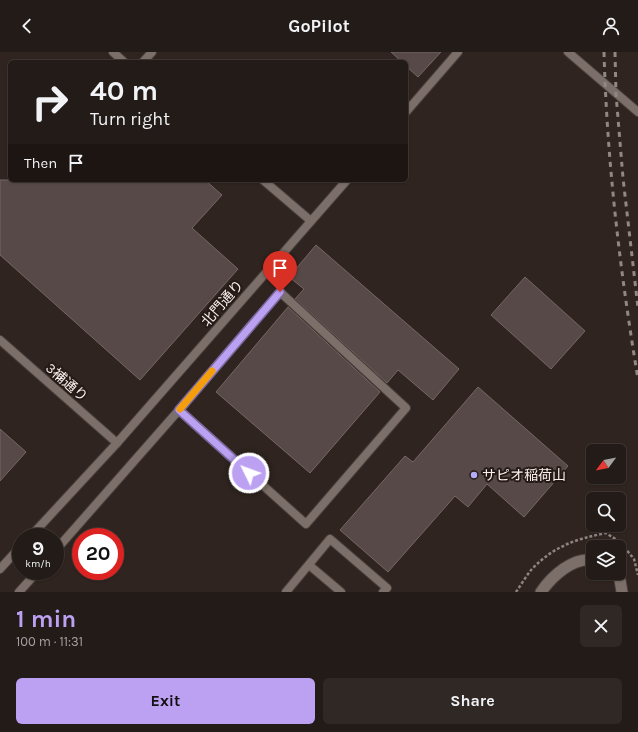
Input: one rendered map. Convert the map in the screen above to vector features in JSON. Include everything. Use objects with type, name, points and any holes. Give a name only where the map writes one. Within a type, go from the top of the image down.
[{"type":"street","points":[[542,592],[548,582],[561,571],[573,564],[586,560]]},
{"type":"street","points":[[620,580],[622,592]]},
{"type":"lane","points":[[113,52],[122,60]]},
{"type":"lane","points":[[145,60],[152,52]]},
{"type":"lane","points":[[408,110],[458,52]]},
{"type":"lane","points":[[568,52],[638,112]]},
{"type":"lane","points":[[265,182],[311,221]]},
{"type":"lane","name":"北門通り","points":[[38,528],[117,443],[345,182]]},
{"type":"lane","points":[[64,541],[280,292],[406,408],[306,524],[179,410]]},
{"type":"lane","name":"3補通り","points":[[0,340],[117,443]]},
{"type":"lane","points":[[286,592],[330,539],[387,588],[383,592]]},
{"type":"lane","points":[[0,569],[12,556]]},
{"type":"lane","points":[[309,565],[341,592]]},
{"type":"lane","points":[[20,592],[30,580]]},
{"type":"building","points":[[391,52],[441,52],[418,77],[408,68],[408,60],[400,60]]},
{"type":"building","points":[[0,180],[8,180],[8,182],[207,182],[222,195],[192,228],[238,269],[140,380],[0,255]]},
{"type":"building","points":[[316,245],[459,369],[433,400],[398,370],[387,383],[295,299],[304,289],[289,277]]},
{"type":"building","points":[[525,277],[585,331],[551,369],[491,315]]},
{"type":"building","points":[[288,307],[380,392],[310,473],[216,392]]},
{"type":"building","name":"サピオ稲荷山","points":[[478,387],[568,466],[524,517],[487,484],[468,507],[455,496],[388,572],[340,530],[405,456],[413,462]]},
{"type":"building","points":[[0,429],[26,452],[0,481]]},
{"type":"railway","points":[[604,52],[608,134],[615,216],[638,379]]},
{"type":"railway","points":[[615,52],[616,94],[623,178],[638,308]]},
{"type":"slow traffic","points":[[180,409],[212,371]]},
{"type":"place","name":"サピオ稲荷山","points":[[474,475]]},
{"type":"route","points":[[249,473],[179,410],[280,292]]}]
